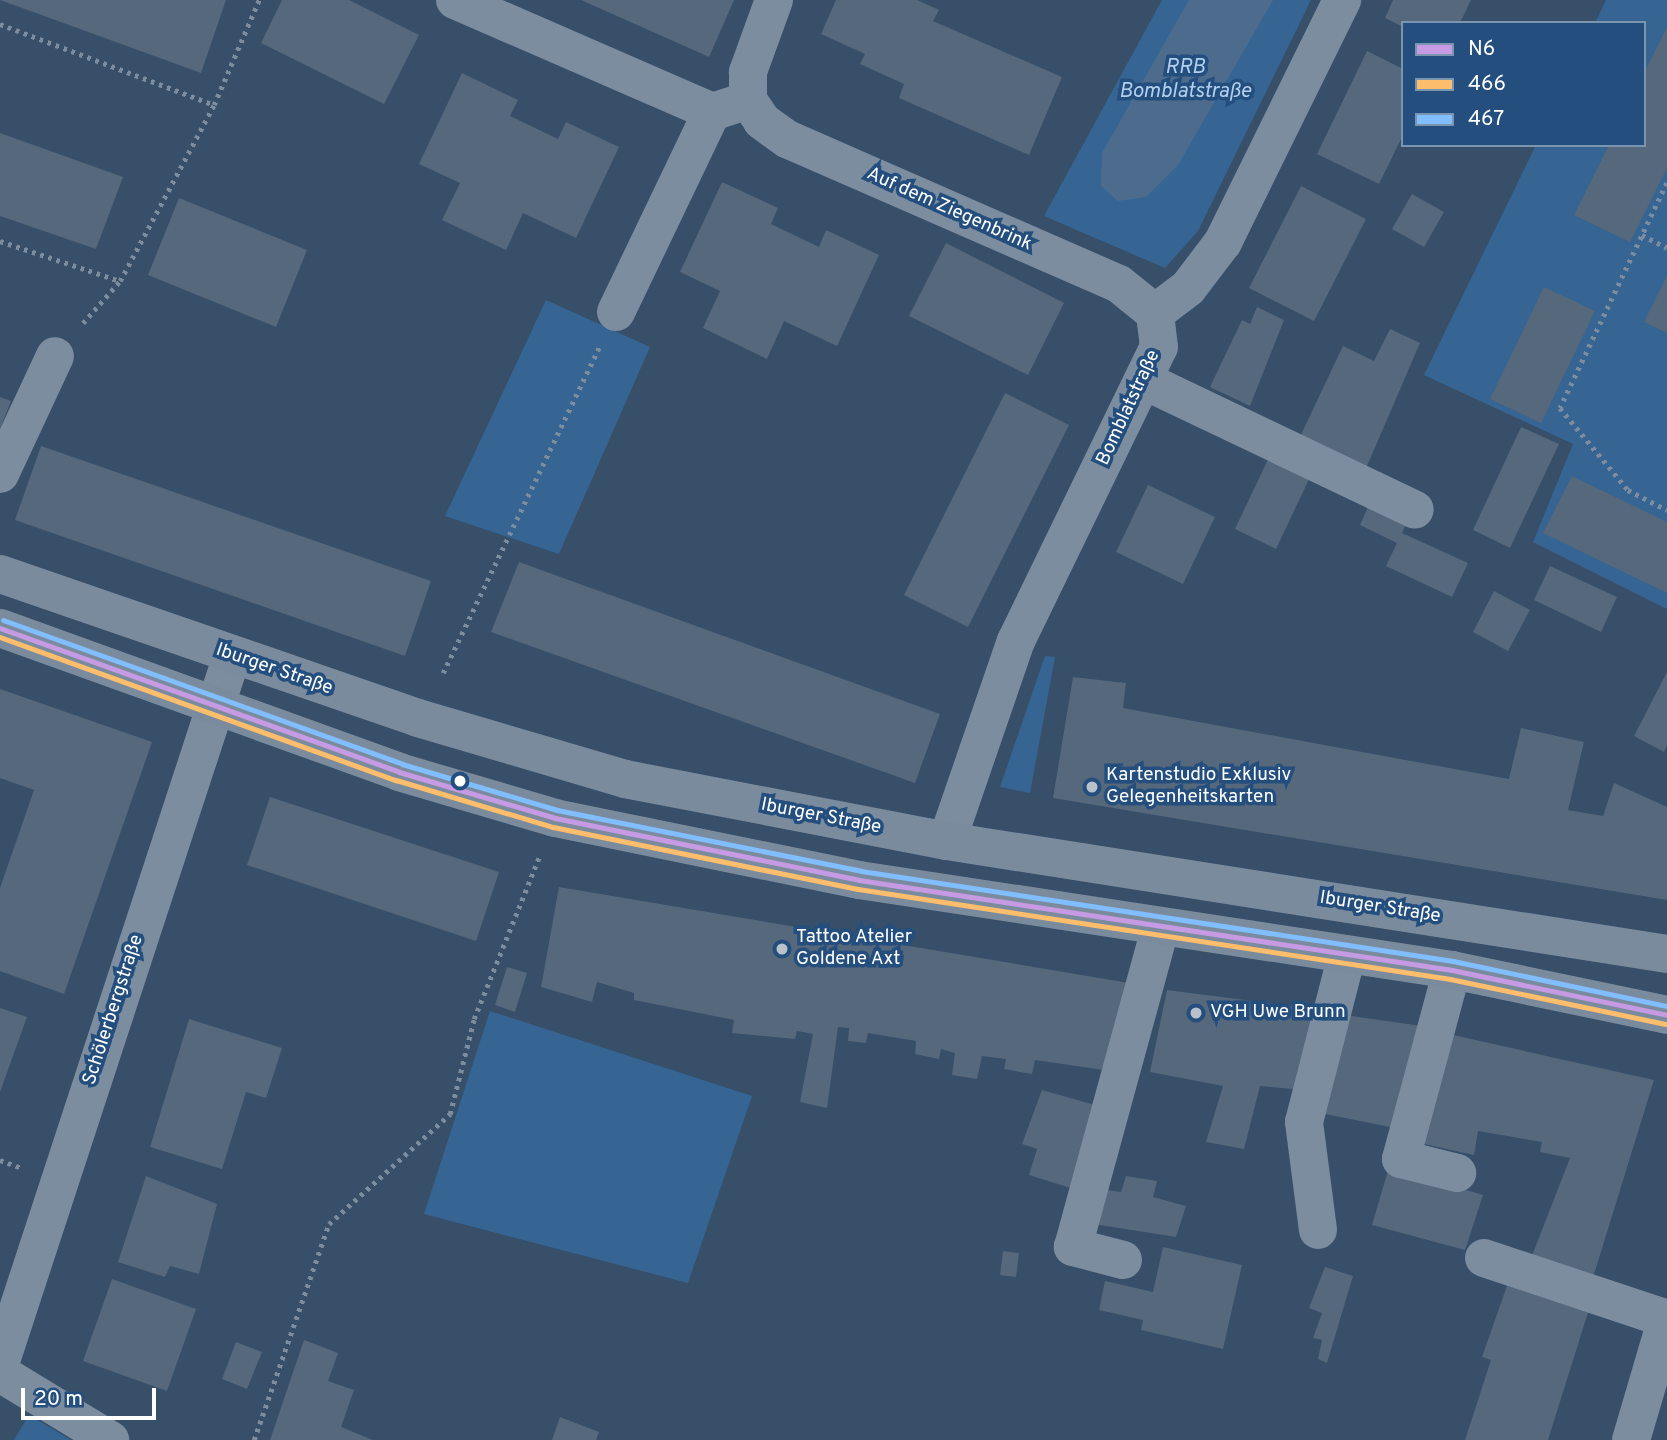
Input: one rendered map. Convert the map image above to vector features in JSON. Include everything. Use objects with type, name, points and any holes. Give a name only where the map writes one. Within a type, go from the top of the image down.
[{"type":"main road","name":"Iburger Straße","points":[[0,574],[232,656],[625,779],[947,841],[1667,954]]},
{"type":"main road","points":[[0,628],[213,708],[555,818],[859,880],[1160,928],[1452,970],[1667,1015]]},
{"type":"street","points":[[455,0],[712,113],[748,100],[748,72],[774,0]]},
{"type":"street","points":[[1155,313],[1188,288],[1223,242],[1342,0]]},
{"type":"street","name":"Auf dem Ziegenbrink","points":[[748,100],[787,139],[1119,284],[1155,313]]},
{"type":"street","points":[[616,312],[712,113]]},
{"type":"street","name":"Bomblatstraße","points":[[947,841],[1016,641],[1159,347],[1155,313]]},
{"type":"street","points":[[0,474],[55,356]]},
{"type":"street","points":[[1143,380],[1415,510]]},
{"type":"street","name":"Schölerbergstraße","points":[[0,1364],[232,656]]},
{"type":"street","points":[[1123,1260],[1073,1247],[1160,928]]},
{"type":"street","points":[[1318,1230],[1304,1122],[1347,954]]},
{"type":"street","points":[[1452,970],[1401,1159],[1457,1173]]},
{"type":"street","points":[[1485,1258],[1667,1318],[1631,1440]]},
{"type":"street","points":[[0,1373],[110,1440]]},
{"type":"path","points":[[55,356],[120,281],[214,105],[259,0]]},
{"type":"path","points":[[0,24],[214,105]]},
{"type":"path","points":[[1667,183],[1560,408],[1628,491],[1667,510]]},
{"type":"path","points":[[1642,235],[1667,248]]},
{"type":"path","points":[[0,242],[120,281]]},
{"type":"path","points":[[443,673],[616,312]]},
{"type":"path","points":[[254,1440],[329,1224],[450,1114],[474,1020],[555,818]]},
{"type":"shaded area","points":[[1162,0],[1311,0],[1198,231],[1165,268],[1044,216]]},
{"type":"shaded area","points":[[1606,0],[1667,0],[1667,609],[1533,542],[1573,444],[1424,375],[1535,147],[1646,147],[1646,21],[1596,21]]},
{"type":"shaded area","points":[[546,300],[650,347],[559,554],[445,516]]},
{"type":"shaded area","points":[[1045,656],[1055,657],[1030,793],[1000,787]]},
{"type":"shaded area","points":[[490,1011],[752,1096],[688,1283],[424,1214]]},
{"type":"shaded area","points":[[29,1415],[71,1440],[14,1440]]},
{"type":"water","name":"RRB Bomblatstraße","points":[[1189,0],[1273,0],[1178,165],[1146,197],[1118,201],[1101,186],[1102,153]]},
{"type":"building","points":[[0,0],[226,0],[201,73]]},
{"type":"building","points":[[282,0],[349,0],[419,35],[384,104],[261,43]]},
{"type":"building","points":[[581,0],[734,0],[709,57]]},
{"type":"building","points":[[836,0],[917,0],[939,10],[933,21],[1062,77],[1029,155],[899,98],[904,84],[860,64],[865,54],[821,34]]},
{"type":"building","points":[[1393,0],[1471,0],[1461,21],[1401,21],[1401,26],[1385,18]]},
{"type":"building","points":[[1667,27],[1667,168],[1630,242],[1574,215],[1608,147],[1646,147],[1646,69]]},
{"type":"building","points":[[1367,51],[1401,68],[1401,139],[1379,184],[1317,154]]},
{"type":"building","points":[[462,73],[518,100],[510,116],[558,139],[566,122],[619,147],[576,238],[523,213],[506,250],[442,220],[460,183],[419,164]]},
{"type":"building","points":[[0,133],[123,177],[96,249],[0,216]]},
{"type":"building","points":[[722,182],[778,208],[771,224],[819,247],[826,230],[879,255],[837,346],[784,321],[767,359],[703,328],[720,291],[680,272]]},
{"type":"building","points":[[1301,186],[1366,219],[1314,321],[1249,288]]},
{"type":"building","points":[[1412,194],[1444,212],[1424,247],[1392,229]]},
{"type":"building","points":[[179,198],[307,250],[276,327],[148,275]]},
{"type":"building","points":[[946,243],[1064,303],[1028,375],[909,316]]},
{"type":"building","points":[[1667,276],[1667,333],[1644,322]]},
{"type":"building","points":[[1544,287],[1595,311],[1541,423],[1490,399]]},
{"type":"building","points":[[1257,307],[1284,320],[1250,406],[1210,387],[1242,320],[1250,324]]},
{"type":"building","points":[[1390,329],[1420,343],[1364,473],[1298,441],[1343,346],[1374,361]]},
{"type":"building","points":[[1005,393],[1069,425],[968,627],[904,595]]},
{"type":"building","points":[[0,397],[11,401],[0,429]]},
{"type":"building","points":[[1521,427],[1559,444],[1510,548],[1473,530]]},
{"type":"building","points":[[41,446],[431,581],[405,656],[15,520]]},
{"type":"building","points":[[1271,453],[1312,473],[1276,549],[1235,529]]},
{"type":"building","points":[[1572,476],[1667,522],[1667,593],[1543,533]]},
{"type":"building","points":[[1148,485],[1215,517],[1183,584],[1116,552]]},
{"type":"building","points":[[1370,502],[1408,519],[1402,533],[1468,563],[1452,597],[1386,566],[1397,543],[1360,525]]},
{"type":"building","points":[[519,562],[940,714],[915,783],[491,632]]},
{"type":"building","points":[[1550,566],[1617,597],[1601,632],[1534,600]]},
{"type":"building","points":[[1494,591],[1530,610],[1508,651],[1473,632]]},
{"type":"building","points":[[1667,672],[1667,745],[1664,752],[1634,736]]},
{"type":"building","points":[[1073,677],[1126,683],[1123,708],[1509,779],[1521,728],[1584,742],[1568,810],[1603,816],[1614,783],[1667,807],[1667,900],[1053,798]]},
{"type":"building","points":[[0,689],[152,742],[64,994],[0,971],[0,888],[34,790],[0,778]]},
{"type":"building","points":[[270,797],[499,872],[476,941],[247,865]]},
{"type":"building","points":[[559,887],[1129,983],[1104,1070],[1035,1060],[1032,1074],[1004,1069],[1006,1059],[982,1056],[977,1079],[952,1075],[955,1053],[941,1049],[939,1059],[915,1054],[916,1041],[868,1033],[866,1043],[848,1041],[849,1028],[838,1027],[827,1108],[800,1102],[813,1034],[797,1031],[795,1039],[732,1033],[734,1020],[634,1000],[634,993],[597,982],[592,1002],[541,987]]},
{"type":"building","points":[[507,967],[527,973],[515,1012],[495,1005]]},
{"type":"building","points":[[1167,990],[1322,1010],[1305,1090],[1260,1086],[1244,1149],[1206,1142],[1223,1086],[1150,1072]]},
{"type":"building","points":[[0,1008],[27,1017],[0,1092]]},
{"type":"building","points":[[1337,1014],[1422,1026],[1400,1129],[1315,1112]]},
{"type":"building","points":[[189,1019],[282,1048],[266,1098],[246,1092],[222,1169],[150,1147]]},
{"type":"building","points":[[1453,1035],[1654,1080],[1591,1284],[1528,1266],[1570,1158],[1540,1152],[1542,1142],[1478,1131],[1474,1155],[1424,1144]]},
{"type":"building","points":[[1042,1090],[1102,1107],[1077,1190],[1029,1175],[1037,1149],[1022,1144]]},
{"type":"building","points":[[1389,1167],[1483,1195],[1465,1250],[1372,1225]]},
{"type":"building","points":[[146,1176],[217,1204],[199,1274],[170,1266],[165,1277],[118,1262]]},
{"type":"building","points":[[1126,1176],[1157,1181],[1153,1197],[1186,1206],[1176,1237],[1087,1223],[1100,1189],[1121,1192]]},
{"type":"building","points":[[1163,1247],[1242,1265],[1223,1349],[1141,1330],[1143,1320],[1099,1310],[1105,1281],[1153,1292]]},
{"type":"building","points":[[1003,1251],[1019,1253],[1016,1277],[1000,1275]]},
{"type":"building","points":[[1325,1267],[1353,1276],[1327,1363],[1318,1359],[1322,1340],[1313,1338],[1322,1313],[1309,1308]]},
{"type":"building","points":[[112,1279],[196,1309],[167,1391],[83,1361]]},
{"type":"building","points":[[1509,1280],[1590,1306],[1548,1440],[1465,1440],[1491,1360],[1482,1357]]},
{"type":"building","points":[[304,1340],[338,1353],[328,1381],[354,1390],[341,1427],[373,1440],[270,1440]]},
{"type":"building","points":[[236,1342],[262,1352],[247,1389],[222,1379]]},
{"type":"building","points":[[560,1417],[599,1432],[596,1440],[552,1440]]},
{"type":"transit line","name":"467","points":[[3,620],[402,764],[557,810],[861,871],[1453,961],[1667,1006]]},
{"type":"transit line","name":"N6","points":[[0,628],[399,772],[555,818],[859,880],[1452,970],[1667,1015]]},
{"type":"transit line","name":"466","points":[[0,637],[396,780],[553,827],[858,889],[1450,979],[1665,1024]]},
{"type":"place","name":"Kartenstudio Exklusiv Gelegenheitskarten","points":[[1092,787]]},
{"type":"place","name":"Tattoo Atelier Goldene Axt","points":[[782,949]]},
{"type":"place","name":"VGH Uwe Brunn","points":[[1196,1013]]}]
